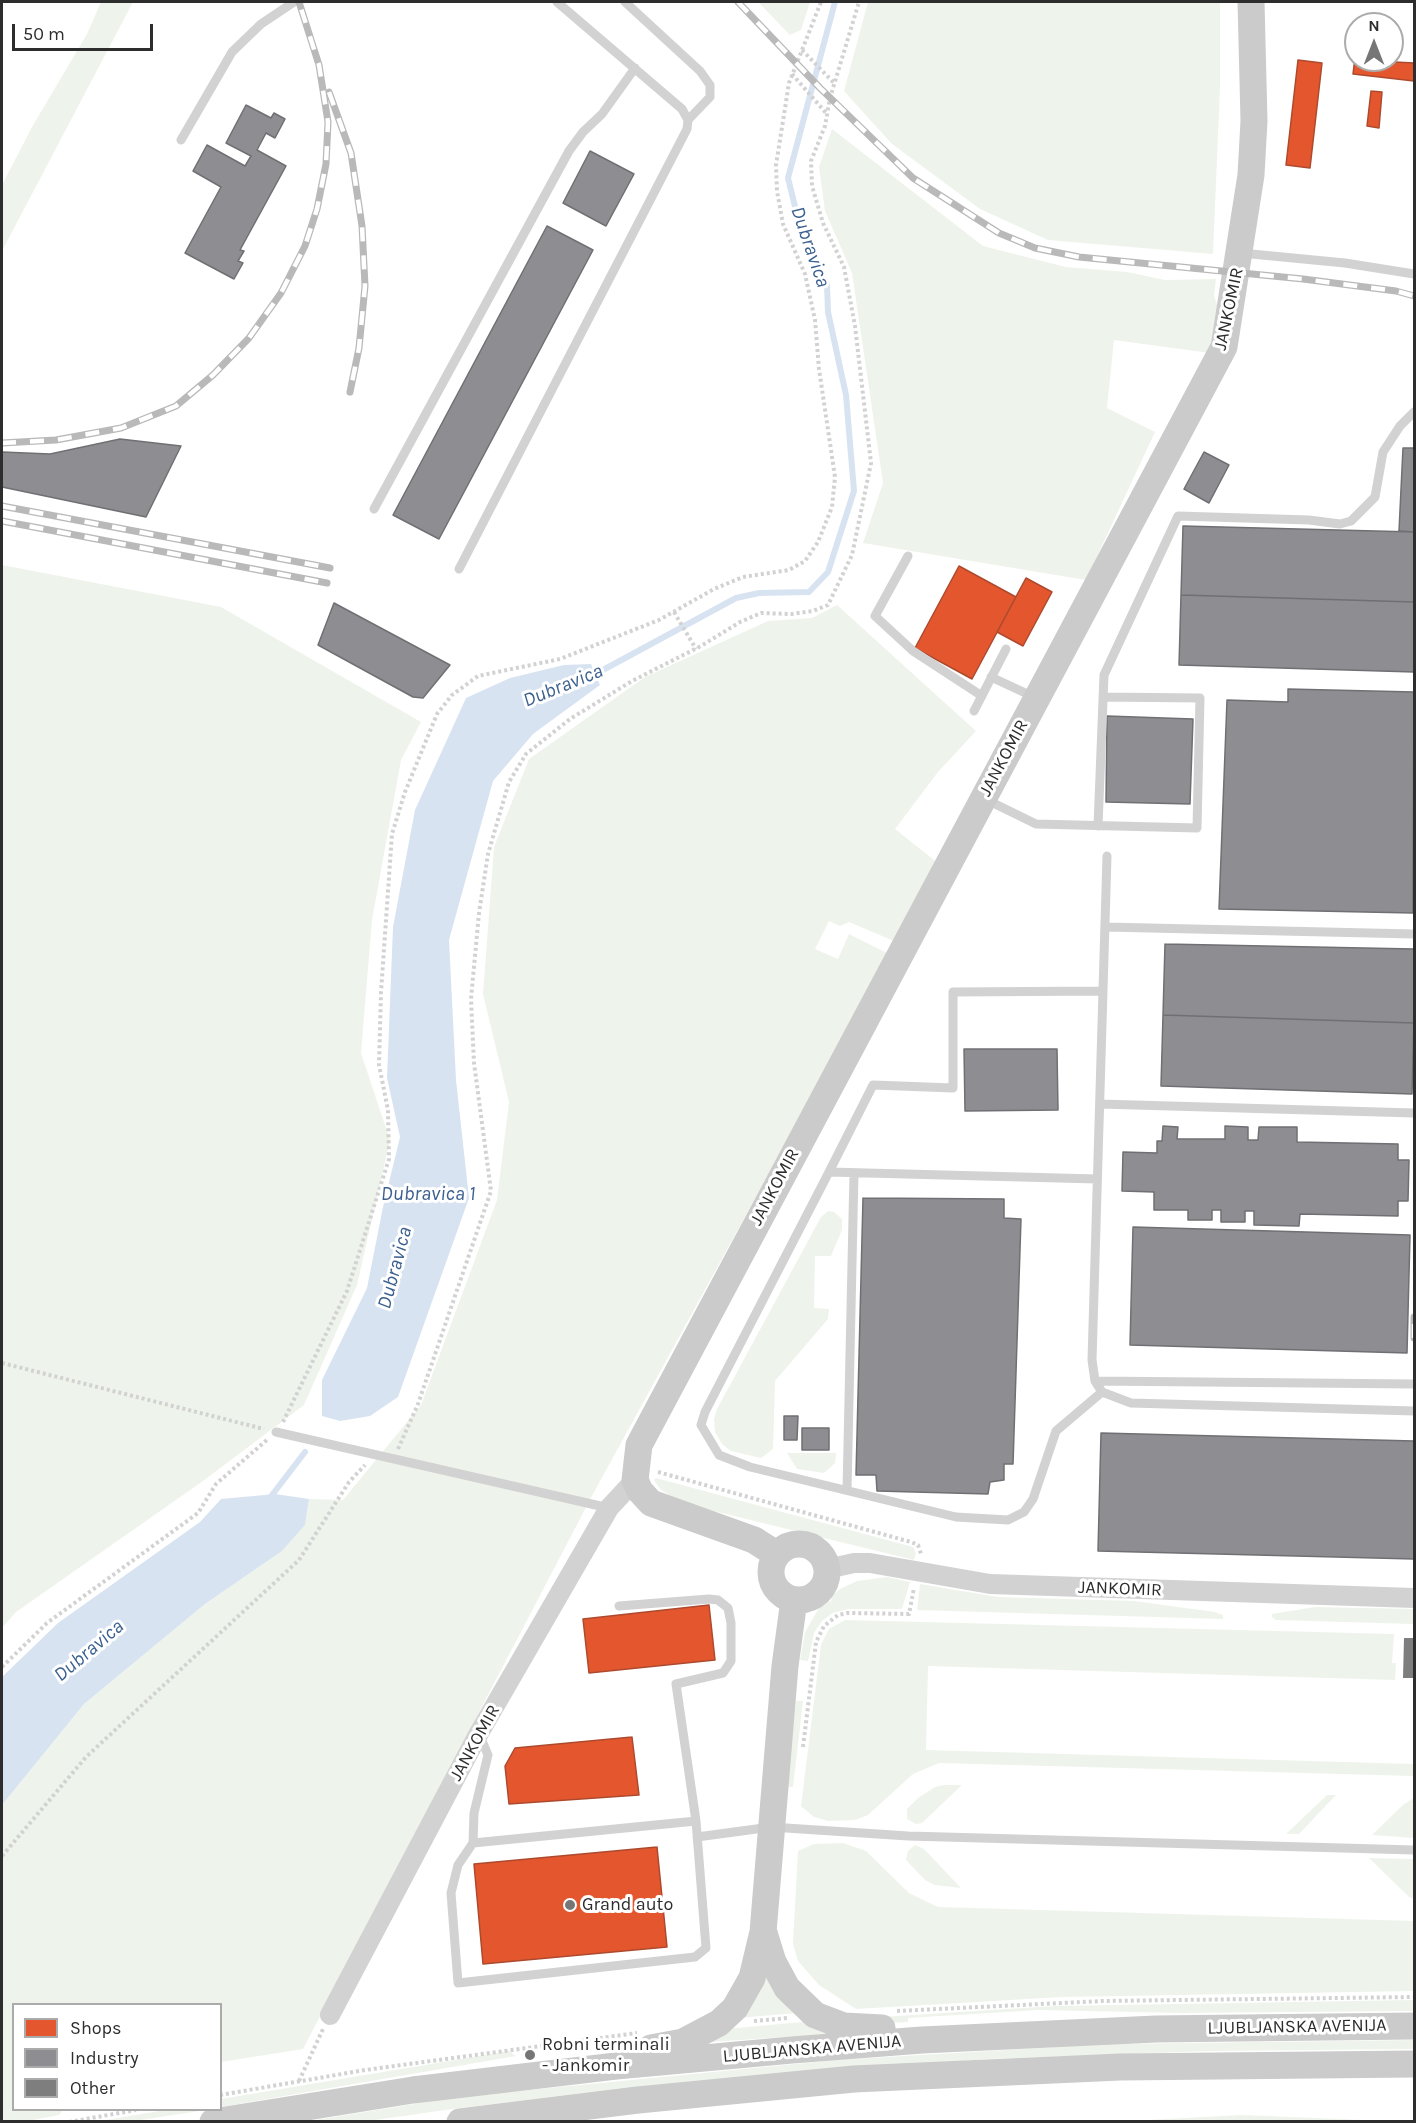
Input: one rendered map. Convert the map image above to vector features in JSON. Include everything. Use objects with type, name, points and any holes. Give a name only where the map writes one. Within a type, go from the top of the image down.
[{"type":"main road","name":"JANKOMIR","points":[[645,1474],[636,1456],[644,1432],[1224,347],[1241,253],[1251,175],[1254,121],[1251,2]]},
{"type":"main road","points":[[645,1474],[640,1491],[656,1506],[739,1534],[776,1554]]},
{"type":"main road","points":[[806,1544],[822,1555],[827,1569],[821,1590],[806,1599],[795,1600],[780,1594],[774,1586],[770,1569],[776,1554],[787,1546],[806,1544]]},
{"type":"main road","points":[[543,2074],[609,2053],[683,2042],[719,2023],[746,1992],[757,1962],[763,1932],[785,1666],[795,1600]]},
{"type":"main road","points":[[763,1932],[773,1962],[787,1988],[815,2015],[831,2022],[866,2029],[957,2025],[1011,2035]]},
{"type":"main road","name":"LJUBLJANSKA AVENIJA","points":[[213,2121],[413,2090],[543,2074],[792,2049],[1011,2035],[1156,2029],[1414,2026]]},
{"type":"main road","name":"LJUBLJANSKA AVENIJA","points":[[460,2121],[638,2100],[854,2079],[1120,2067],[1414,2064]]},
{"type":"street","name":"JANKOMIR","points":[[330,2015],[479,1733],[609,1508],[645,1474]]},
{"type":"street","name":"JANKOMIR","points":[[827,1569],[854,1563],[870,1563],[990,1584],[1414,1598]]},
{"type":"lane","points":[[181,140],[232,52],[261,24],[294,2]]},
{"type":"lane","points":[[557,2],[682,109],[687,120]]},
{"type":"lane","points":[[459,569],[682,142],[687,120],[710,97],[710,85],[700,71],[625,2]]},
{"type":"lane","points":[[374,509],[569,151],[583,132],[602,114],[635,68]]},
{"type":"lane","points":[[1241,253],[1345,263],[1414,274]]},
{"type":"lane","points":[[1098,825],[1104,675],[1178,516],[1309,520],[1340,524],[1351,521],[1375,497],[1383,452],[1400,426],[1414,412]]},
{"type":"lane","points":[[908,556],[875,616],[913,651],[982,696]]},
{"type":"lane","points":[[974,711],[1006,648]]},
{"type":"lane","points":[[991,677],[1037,698]]},
{"type":"lane","points":[[983,798],[1036,824],[1197,828],[1200,698],[1103,697]]},
{"type":"lane","points":[[1107,856],[1092,1360],[1095,1381],[1102,1392],[1131,1403],[1414,1411]]},
{"type":"lane","points":[[1105,927],[1414,933]]},
{"type":"lane","points":[[1102,1392],[1056,1431],[1033,1499],[1024,1512],[1008,1520],[956,1517],[750,1467],[719,1455],[701,1425],[705,1412],[873,1085],[953,1088],[954,992],[1103,991]]},
{"type":"lane","points":[[1100,1104],[1414,1113]]},
{"type":"lane","points":[[829,1172],[1097,1179]]},
{"type":"lane","points":[[847,1490],[854,1173]]},
{"type":"lane","points":[[1095,1381],[1414,1384]]},
{"type":"lane","points":[[276,1432],[609,1508]]},
{"type":"lane","points":[[479,1733],[488,1755],[474,1813],[473,1843],[458,1865],[451,1893],[458,1983],[694,1957],[706,1948],[696,1821],[676,1684],[723,1673],[731,1661],[731,1623],[728,1608],[718,1600],[709,1599],[619,1606]]},
{"type":"lane","points":[[473,1843],[696,1821]]},
{"type":"lane","points":[[697,1838],[771,1827],[920,1836],[1414,1850]]},
{"type":"path","points":[[2,1667],[47,1623],[198,1513],[216,1484],[276,1432],[347,1291],[389,1159],[388,1110],[379,1065],[381,981],[392,834],[405,792],[437,714],[452,695],[478,676],[560,659],[674,612],[714,589],[743,577],[789,570],[805,561],[818,542],[832,507],[834,477],[822,398],[815,320],[805,274],[783,224],[777,191],[776,165],[792,74],[821,2]]},
{"type":"path","points":[[393,1457],[418,1404],[491,1191],[474,1063],[471,999],[479,913],[488,854],[509,782],[526,754],[570,719],[632,681],[740,622],[761,613],[791,614],[813,611],[828,605],[852,555],[871,463],[855,326],[844,267],[823,223],[812,186],[811,161],[859,2]]},
{"type":"path","points":[[802,50],[834,84]]},
{"type":"path","points":[[792,74],[827,114]]},
{"type":"path","points":[[674,612],[696,648]]},
{"type":"path","points":[[2,1363],[276,1432]]},
{"type":"path","points":[[2,1856],[86,1757],[300,1560],[349,1482],[376,1453]]},
{"type":"path","points":[[645,1474],[658,1473],[912,1542],[918,1545],[920,1550],[919,1562]]},
{"type":"path","points":[[802,1754],[816,1642],[824,1626],[838,1616],[848,1613],[909,1614],[915,1582]]},
{"type":"path","points":[[885,2012],[1103,2001],[1414,1996]]},
{"type":"path","points":[[299,2081],[330,2015]]},
{"type":"path","points":[[752,2021],[793,2018]]},
{"type":"path","points":[[222,2095],[299,2081],[644,2032]]},
{"type":"path","points":[[69,2121],[125,2111]]},
{"type":"shaded area","points":[[101,2],[133,2],[2,251],[2,185],[32,127],[87,34]]},
{"type":"shaded area","points":[[758,2],[810,2],[801,30],[790,35]]},
{"type":"shaded area","points":[[868,2],[1220,2],[1220,87],[1213,254],[1048,240],[980,209],[892,144],[844,91]]},
{"type":"shaded area","points":[[832,129],[983,246],[1066,267],[1127,272],[1165,280],[1216,279],[1214,296],[1220,313],[1210,353],[1114,340],[1107,408],[1155,432],[1086,580],[863,543],[883,483],[852,273],[825,211],[819,167]]},
{"type":"shaded area","points":[[2,565],[221,607],[421,722],[401,760],[372,920],[361,1053],[390,1140],[357,1285],[304,1405],[203,1481],[16,1612],[2,1628]]},
{"type":"shaded area","points":[[837,605],[976,731],[938,772],[895,829],[939,864],[896,942],[849,922],[840,926],[829,921],[815,949],[838,959],[849,934],[889,954],[593,1494],[303,2049],[222,2062],[222,2003],[12,2003],[12,2111],[62,2111],[59,2115],[28,2121],[2,2122],[2,1805],[84,1704],[205,1604],[282,1551],[305,1525],[309,1499],[343,1500],[421,1405],[497,1200],[509,1102],[483,994],[494,847],[529,759],[645,677],[768,621],[812,618]]},
{"type":"shaded area","points":[[828,1211],[834,1212],[842,1219],[842,1230],[831,1256],[815,1256],[814,1308],[829,1309],[828,1319],[775,1381],[773,1449],[761,1458],[731,1451],[722,1444],[715,1432],[714,1419],[717,1409],[821,1217]]},
{"type":"shaded area","points":[[787,1453],[836,1453],[835,1463],[824,1473],[797,1469]]},
{"type":"shaded area","points":[[656,1478],[913,1547],[916,1553],[914,1560],[681,1503],[660,1489],[654,1480]]},
{"type":"shaded area","points":[[887,1577],[910,1582],[902,1609],[848,1609],[833,1613],[822,1621],[814,1633],[808,1661],[800,1660],[805,1632],[819,1608],[827,1600],[831,1602],[831,1597],[840,1589],[857,1581]]},
{"type":"shaded area","points":[[920,1584],[998,1597],[1134,1601],[1215,1612],[1223,1615],[1223,1619],[917,1610]]},
{"type":"shaded area","points":[[1315,1607],[1414,1609],[1414,1624],[1276,1620],[1272,1617],[1272,1614]]},
{"type":"shaded area","points":[[845,1620],[1394,1634],[1392,1663],[1396,1663],[1395,1680],[928,1666],[926,1750],[1414,1764],[1414,1776],[939,1763],[913,1774],[868,1815],[855,1820],[828,1821],[814,1817],[801,1806],[821,1645],[829,1629]]},
{"type":"shaded area","points":[[796,1701],[803,1701],[793,1787],[789,1787],[788,1775]]},
{"type":"shaded area","points":[[962,1785],[922,1823],[916,1824],[907,1819],[907,1809],[918,1798],[935,1787]]},
{"type":"shaded area","points":[[1327,1795],[1336,1795],[1299,1834],[1286,1834]]},
{"type":"shaded area","points":[[1414,1798],[1414,1838],[1372,1835],[1404,1804]]},
{"type":"shaded area","points":[[843,1843],[866,1851],[909,1893],[938,1907],[1414,1921],[1414,1991],[1062,1997],[856,2009],[819,1985],[798,1961],[793,1944],[798,1851],[814,1844]]},
{"type":"shaded area","points":[[915,1845],[924,1849],[961,1888],[935,1885],[925,1880],[906,1860],[908,1851]]},
{"type":"shaded area","points":[[1369,1858],[1414,1859],[1414,1899],[1409,1897]]},
{"type":"shaded area","points":[[766,1974],[798,2013],[738,2018]]},
{"type":"shaded area","points":[[1414,2000],[1414,2011],[1181,2013],[1038,2010],[908,2018],[908,2022],[887,2023],[849,2019],[1055,2006]]},
{"type":"shaded area","points":[[813,2021],[831,2034],[710,2042],[726,2029]]},
{"type":"shaded area","points":[[1414,2040],[1414,2049],[1210,2051],[988,2059],[672,2084],[368,2121],[303,2122],[457,2097],[836,2060],[1107,2044]]},
{"type":"shaded area","points":[[509,2051],[516,2056],[222,2107],[222,2099]]},
{"type":"shaded area","points":[[159,2111],[199,2111],[134,2121],[100,2121]]},
{"type":"shaded area","points":[[1241,2115],[1388,2121],[1129,2121]]},
{"type":"water","name":"Dubravica 1","points":[[591,664],[600,685],[533,734],[493,781],[449,940],[456,1080],[469,1198],[398,1397],[370,1416],[340,1421],[322,1416],[322,1380],[367,1288],[400,1137],[387,1078],[393,927],[415,810],[466,698],[510,678],[564,665]]},
{"type":"water","points":[[275,1494],[309,1499],[305,1525],[282,1551],[205,1604],[84,1704],[2,1805],[2,1677],[58,1623],[200,1522],[221,1499]]},
{"type":"building: Shops","points":[[1298,60],[1322,63],[1310,168],[1286,165]]},
{"type":"building: Shops","points":[[1404,62],[1414,63],[1414,81],[1353,74],[1353,72],[1404,72]]},
{"type":"building: Shops","points":[[1371,91],[1382,92],[1379,128],[1367,126]]},
{"type":"building: Shops","points":[[959,566],[1016,597],[972,679],[915,648]]},
{"type":"building: Shops","points":[[1026,578],[1052,592],[1023,646],[997,632]]},
{"type":"building: Shops","points":[[709,1605],[715,1660],[589,1673],[583,1619]]},
{"type":"building: Shops","points":[[632,1737],[639,1795],[509,1804],[505,1766],[515,1748]]},
{"type":"building: Shops","name":"Grand auto","points":[[657,1847],[667,1947],[483,1964],[474,1864]]},
{"type":"building: Industry","points":[[246,105],[271,118],[274,113],[285,119],[275,138],[266,133],[257,150],[286,166],[240,250],[244,251],[238,261],[243,263],[234,279],[185,253],[221,187],[193,171],[207,145],[245,166],[251,156],[226,143]]},
{"type":"building: Industry","points":[[590,151],[634,174],[606,226],[563,203]]},
{"type":"building: Industry","points":[[547,226],[593,250],[439,539],[393,515]]},
{"type":"building: Industry","points":[[120,439],[181,446],[146,517],[2,487],[2,452],[50,454]]},
{"type":"building: Industry","points":[[1403,448],[1414,448],[1414,532],[1399,531]]},
{"type":"building: Industry","points":[[1204,452],[1229,465],[1209,503],[1184,489]]},
{"type":"building: Industry","points":[[1183,526],[1414,532],[1414,602],[1181,595]]},
{"type":"building: Industry","points":[[1181,595],[1414,602],[1414,672],[1179,665]]},
{"type":"building: Industry","points":[[334,603],[450,665],[423,698],[413,697],[318,645]]},
{"type":"building: Industry","points":[[1288,689],[1414,692],[1413,913],[1219,909],[1227,700],[1288,702]]},
{"type":"building: Industry","points":[[1107,716],[1193,719],[1190,804],[1106,802]]},
{"type":"building: Industry","points":[[1165,944],[1414,949],[1414,1023],[1163,1015]]},
{"type":"building: Industry","points":[[1163,1015],[1414,1023],[1412,1094],[1161,1086]]},
{"type":"building: Industry","points":[[964,1049],[1057,1049],[1058,1110],[965,1111]]},
{"type":"building: Industry","points":[[1163,1126],[1178,1127],[1177,1139],[1225,1139],[1225,1126],[1248,1127],[1248,1140],[1258,1140],[1259,1127],[1297,1127],[1297,1142],[1398,1144],[1398,1160],[1409,1160],[1408,1201],[1398,1201],[1398,1216],[1300,1214],[1299,1226],[1254,1225],[1254,1211],[1245,1211],[1245,1222],[1221,1222],[1221,1210],[1212,1210],[1212,1220],[1188,1220],[1188,1210],[1154,1210],[1154,1192],[1122,1191],[1123,1152],[1157,1153],[1157,1141],[1162,1141]]},
{"type":"building: Industry","points":[[863,1198],[1004,1199],[1004,1218],[1021,1219],[1013,1464],[1004,1464],[1004,1480],[990,1482],[988,1494],[877,1491],[876,1475],[856,1475]]},
{"type":"building: Industry","points":[[1133,1227],[1410,1235],[1407,1353],[1130,1345]]},
{"type":"building: Industry","points":[[784,1416],[798,1416],[797,1440],[784,1440]]},
{"type":"building: Industry","points":[[802,1428],[829,1428],[829,1450],[802,1450]]},
{"type":"building: Industry","points":[[1101,1433],[1414,1441],[1414,1559],[1098,1551]]},
{"type":"building: Other","points":[[1404,1638],[1414,1638],[1414,1678],[1403,1678]]},
{"type":"waterway","name":"Dubravica","points":[[590,677],[736,598],[759,593],[809,592],[828,572],[854,491],[846,395],[828,312],[827,285],[802,235],[788,178],[835,2]]},
{"type":"waterway","name":"Dubravica","points":[[269,1499],[305,1452]]},
{"type":"railway","points":[[2,443],[56,440],[121,428],[176,406],[213,375],[249,338],[281,293],[305,246],[317,209],[326,164],[328,122],[319,65],[299,2]]},
{"type":"railway","points":[[738,2],[820,88],[913,178],[999,233],[1035,248],[1079,257],[1303,279],[1396,291],[1414,296]]},
{"type":"railway","points":[[329,92],[351,153],[362,226],[365,286],[359,348],[350,392]]},
{"type":"railway","points":[[2,506],[330,568]]},
{"type":"railway","points":[[2,521],[327,583]]},
{"type":"railway","points":[[1414,1317],[1414,1338]]},
{"type":"place","name":"Grand auto","points":[[570,1905]]},
{"type":"place","name":"Robni terminali - Jankomir","points":[[530,2055]]}]
